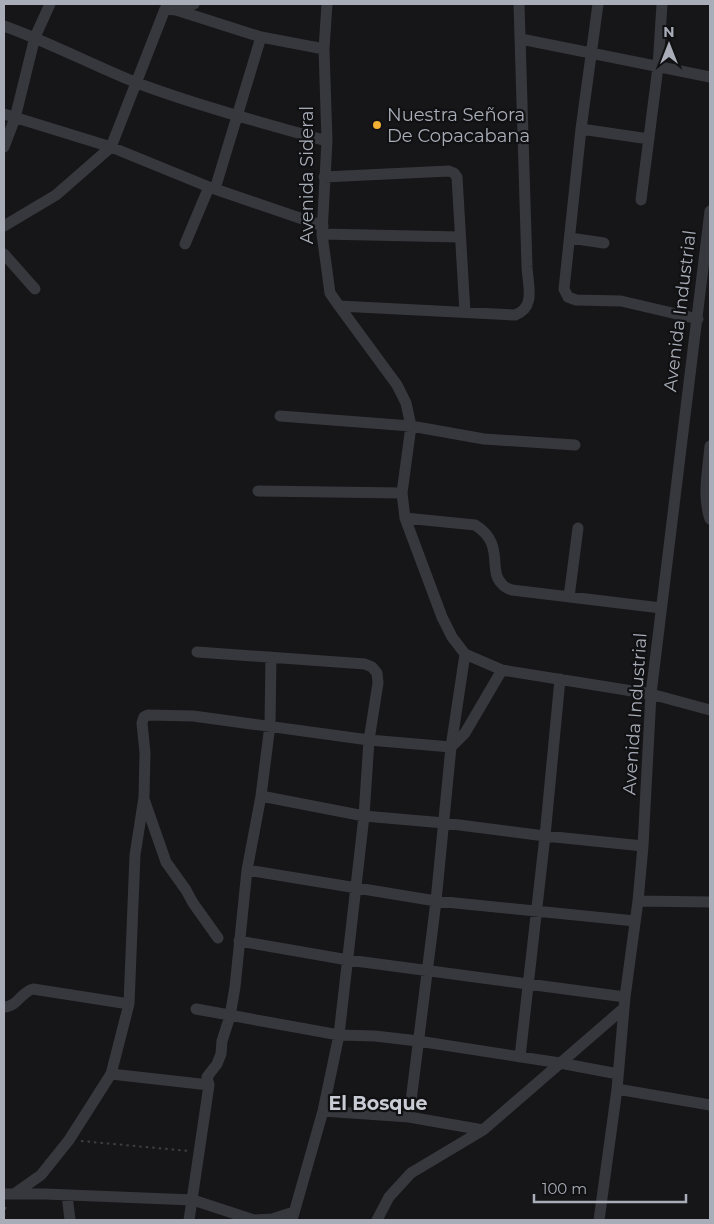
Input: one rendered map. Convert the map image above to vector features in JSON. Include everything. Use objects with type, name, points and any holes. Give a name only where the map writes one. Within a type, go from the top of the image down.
[{"type":"street","points":[[4,147],[15,118],[35,37],[50,4]]},
{"type":"street","points":[[176,10],[194,4]]},
{"type":"street","name":"Avenida Sideral","points":[[327,4],[324,49],[326,141],[322,230],[330,293],[397,385],[406,403],[411,426],[402,493],[405,518],[442,617],[452,637],[465,654]]},
{"type":"street","points":[[339,306],[515,315],[522,313],[527,308],[529,300],[526,267],[519,4]]},
{"type":"street","points":[[598,4],[581,129],[564,289],[568,297],[576,300],[621,301],[698,319]]},
{"type":"street","points":[[641,200],[658,66],[662,4]]},
{"type":"street","points":[[4,226],[56,196],[112,147],[165,9],[176,10],[262,37],[324,49]]},
{"type":"street","points":[[4,26],[35,37],[137,83],[238,116],[326,141]]},
{"type":"street","points":[[185,244],[212,188],[238,116],[262,37]]},
{"type":"street","points":[[521,40],[710,77]]},
{"type":"street","points":[[4,114],[112,147],[322,230],[460,237]]},
{"type":"street","points":[[581,129],[649,138]]},
{"type":"street","points":[[324,177],[449,170],[454,173],[457,177],[465,312]]},
{"type":"street","name":"Avenida Industrial","points":[[599,1220],[617,1089],[624,1002],[638,901],[643,846],[651,694],[710,211]]},
{"type":"street","points":[[570,238],[604,243]]},
{"type":"street","points":[[4,254],[35,289]]},
{"type":"street","points":[[280,416],[411,426],[484,439],[575,445]]},
{"type":"street","points":[[708,514],[706,492],[710,446]]},
{"type":"street","points":[[258,491],[402,493]]},
{"type":"street","points":[[405,518],[475,525],[484,530],[492,542],[497,575],[502,584],[512,590],[661,608]]},
{"type":"street","points":[[569,597],[578,528]]},
{"type":"street","points":[[7,1195],[67,1195],[193,1200],[254,1220],[293,1216],[323,1111],[339,1035],[364,816],[369,740],[378,683],[372,667],[365,664],[197,652]]},
{"type":"street","points":[[409,1117],[436,901],[451,747],[465,654],[502,670],[651,694],[710,710]]},
{"type":"street","points":[[189,1220],[198,1152],[210,1085],[207,1077],[217,1064],[230,1016],[247,870],[261,796],[270,726],[271,657]]},
{"type":"street","points":[[7,1195],[41,1175],[69,1140],[111,1074],[129,1004],[135,855],[144,797],[145,753],[142,723],[144,717],[148,715],[193,716],[369,740],[451,747],[465,733],[502,670]]},
{"type":"street","points":[[520,1057],[545,836],[560,679]]},
{"type":"street","points":[[261,796],[364,816],[444,823],[643,846]]},
{"type":"street","points":[[144,797],[166,862],[218,938]]},
{"type":"street","points":[[247,870],[436,901],[635,921]]},
{"type":"street","points":[[638,901],[710,902]]},
{"type":"street","points":[[240,941],[348,960],[528,983],[624,1002]]},
{"type":"street","points":[[4,1007],[9,1007],[29,990],[33,989],[129,1004]]},
{"type":"street","points":[[377,1220],[389,1197],[411,1173],[483,1130],[560,1063],[624,1002]]},
{"type":"street","points":[[196,1009],[339,1035],[418,1040],[618,1074]]},
{"type":"street","points":[[111,1074],[210,1085]]},
{"type":"street","points":[[617,1089],[710,1105]]},
{"type":"street","points":[[323,1111],[409,1117],[483,1130]]},
{"type":"street","points":[[67,1195],[70,1220]]},
{"type":"path","points":[[69,1140],[198,1152]]},
{"type":"place","name":"Nuestra Señora De Copacabana","points":[[377,125]]},
{"type":"district","name":"El Bosque","points":[[378,1103]]}]
